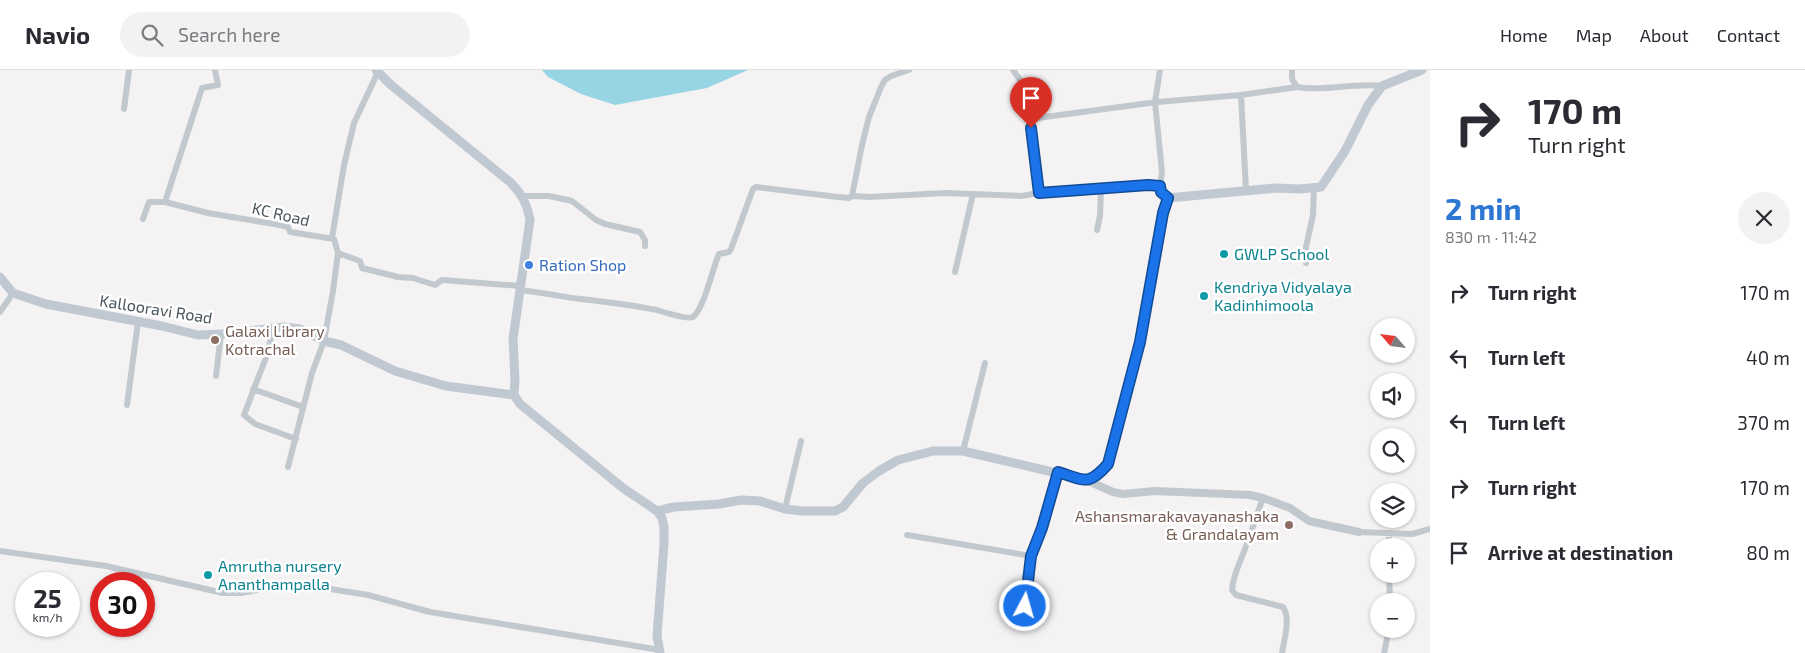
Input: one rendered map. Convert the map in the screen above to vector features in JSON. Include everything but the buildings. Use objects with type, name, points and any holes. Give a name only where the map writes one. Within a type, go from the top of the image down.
[{"type":"main road","points":[[658,511],[674,507],[719,504],[741,500],[760,501],[785,509],[820,512],[835,511],[843,508],[863,483],[880,471],[898,460],[933,451],[963,451],[1086,480],[1097,476],[1108,464],[1140,342],[1163,213],[1168,198],[1246,190],[1321,187],[1345,151],[1368,105],[1382,86],[1422,70]]},
{"type":"main road","points":[[377,71],[391,85],[510,182],[522,196],[528,208],[530,220],[513,339],[514,395],[520,404],[593,465],[658,511],[662,518],[664,527],[657,636],[660,651]]},
{"type":"main road","points":[[0,277],[13,293]]},
{"type":"main road","name":"Kallooravi Road","points":[[13,293],[46,304],[198,335],[284,327],[300,329],[324,341],[342,345],[395,371],[446,386],[514,395]]},
{"type":"street","points":[[124,110],[129,70]]},
{"type":"street","points":[[142,219],[150,202],[166,202],[202,88],[218,85],[215,70]]},
{"type":"street","points":[[852,196],[865,131],[881,87],[885,80],[891,76],[909,70]]},
{"type":"street","points":[[1013,70],[1023,84],[1030,119],[1039,193]]},
{"type":"street","points":[[1160,70],[1155,102],[1162,172],[1160,186],[1161,192],[1168,198]]},
{"type":"street","points":[[1292,70],[1292,79],[1297,87]]},
{"type":"street","points":[[288,467],[312,373],[324,341],[338,253],[332,238],[344,165],[354,123],[377,71]]},
{"type":"street","points":[[1030,119],[1155,102],[1241,96],[1297,87],[1314,90],[1351,85],[1382,86]]},
{"type":"street","points":[[1241,96],[1246,190]]},
{"type":"street","points":[[338,253],[360,261],[362,268],[398,277],[413,278],[435,285],[442,280],[521,288],[581,299],[615,302],[672,313],[689,319],[697,313],[719,254],[729,252],[732,249],[753,189],[756,187],[849,198],[852,196],[870,197],[929,193],[1022,196],[1039,193],[1148,185],[1160,186]]},
{"type":"street","points":[[1306,263],[1306,247],[1313,215],[1314,188]]},
{"type":"street","points":[[1097,230],[1100,216],[1101,189]]},
{"type":"street","points":[[955,272],[973,194]]},
{"type":"street","points":[[522,196],[548,196],[572,201],[596,220],[640,232],[645,240],[645,246]]},
{"type":"street","name":"KC Road","points":[[166,202],[208,213],[280,225],[288,228],[290,232],[332,238]]},
{"type":"street","points":[[0,312],[13,293]]},
{"type":"street","points":[[127,405],[138,322]]},
{"type":"street","points":[[273,329],[267,355],[244,415],[255,424],[296,439]]},
{"type":"street","points":[[216,376],[221,334]]},
{"type":"street","points":[[963,451],[985,363]]},
{"type":"street","points":[[253,388],[303,407]]},
{"type":"street","points":[[785,509],[801,441]]},
{"type":"street","points":[[1025,606],[1031,556],[1042,528],[1058,472]]},
{"type":"street","points":[[1086,480],[1113,492],[1123,494],[1155,491],[1240,495],[1263,498],[1290,508],[1309,521],[1359,532],[1412,534],[1430,529]]},
{"type":"street","points":[[1263,498],[1232,582],[1232,590],[1236,595],[1282,607],[1286,612],[1282,653]]},
{"type":"street","points":[[1388,533],[1388,538]]},
{"type":"street","points":[[908,535],[1031,556]]},
{"type":"street","points":[[0,551],[106,566],[223,593],[241,594],[262,588],[295,585],[318,587],[368,595],[430,612],[660,651]]},
{"type":"street","points":[[1384,653],[1387,638]]},
{"type":"water","points":[[542,70],[748,70],[707,88],[615,105],[581,94],[548,77]]},
{"type":"place","name":"GWLP School","points":[[1224,254]]},
{"type":"place","name":"Ration Shop","points":[[529,265]]},
{"type":"place","name":"Kendriya Vidyalaya Kadinhimoola","points":[[1204,296]]},
{"type":"place","name":"Galaxi Library Kotrachal","points":[[215,340]]},
{"type":"place","name":"Ashansmarakavayanashaka & Grandalayam","points":[[1289,525]]},
{"type":"place","name":"Amrutha nursery Ananthampalla","points":[[208,575]]},
{"type":"route","points":[[1025,606],[1031,556],[1042,528],[1058,472],[1086,480],[1097,476],[1108,464],[1140,342],[1163,213],[1168,198],[1161,192],[1160,186],[1148,185],[1039,193],[1031,128]]}]
